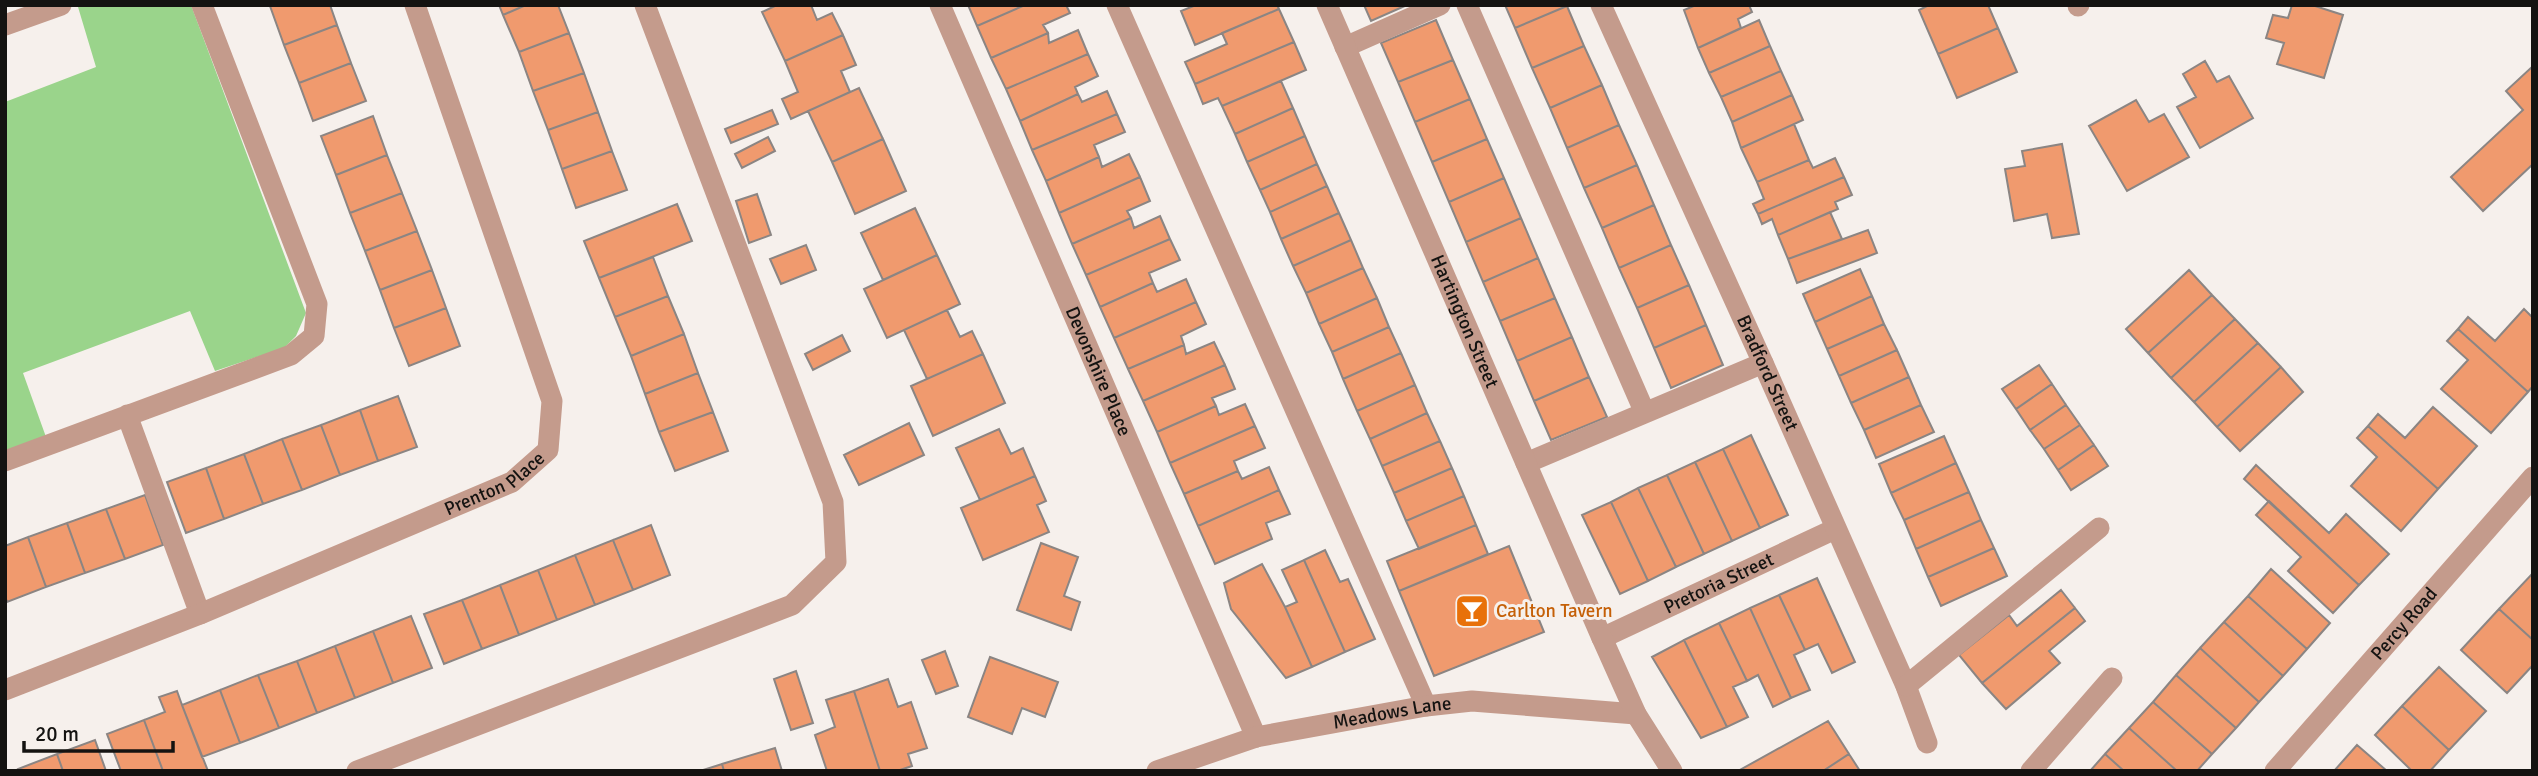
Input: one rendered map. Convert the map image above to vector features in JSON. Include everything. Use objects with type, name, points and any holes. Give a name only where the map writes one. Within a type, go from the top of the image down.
[{"type":"street","points":[[5,25],[61,5]]},
{"type":"street","points":[[5,461],[291,355],[314,336],[317,304],[202,5]]},
{"type":"street","name":"Prenton Place","points":[[5,690],[200,614],[512,482],[548,450],[552,401],[415,5]]},
{"type":"street","points":[[357,771],[792,605],[836,562],[833,502],[645,5]]},
{"type":"street","name":"Devonshire Place","points":[[940,5],[1256,737]]},
{"type":"street","points":[[1117,5],[1426,706]]},
{"type":"street","name":"Hartington Street","points":[[1327,5],[1636,714],[1672,771]]},
{"type":"street","points":[[1345,47],[1440,5]]},
{"type":"street","points":[[1467,5],[1645,413]]},
{"type":"street","name":"Bradford Street","points":[[1601,5],[1906,686],[1927,743]]},
{"type":"street","points":[[1526,463],[1763,363]]},
{"type":"street","points":[[127,415],[200,614]]},
{"type":"street","name":"Percy Road","points":[[2276,771],[2533,477]]},
{"type":"street","points":[[1906,686],[2099,527]]},
{"type":"street","name":"Pretoria Street","points":[[1602,638],[1835,530]]},
{"type":"street","points":[[2031,771],[2112,678]]},
{"type":"street","name":"Meadows Lane","points":[[1157,771],[1256,737],[1426,706],[1472,701],[1636,714]]},
{"type":"green space","points":[[191,5],[306,313],[296,336],[284,348],[215,371],[190,311],[23,373],[46,437],[5,451],[5,102],[96,67],[78,7]]},
{"type":"building","points":[[330,5],[337,25],[284,45],[270,6]]},
{"type":"building","points":[[499,5],[526,5],[503,15]]},
{"type":"building","points":[[526,5],[558,5],[569,33],[519,52],[503,15]]},
{"type":"building","points":[[777,5],[811,5],[817,20],[832,13],[843,35],[785,61],[762,12]]},
{"type":"building","points":[[968,5],[1025,5],[977,26]]},
{"type":"building","points":[[1025,5],[1066,5],[1070,13],[1043,25],[1048,33],[991,58],[977,26]]},
{"type":"building","points":[[1196,5],[1277,5],[1279,9],[1195,45],[1181,11]]},
{"type":"building","points":[[1364,5],[1407,5],[1371,21]]},
{"type":"building","points":[[1505,5],[1567,5],[1567,6],[1515,28]]},
{"type":"building","points":[[1696,5],[1749,5],[1752,12],[1738,19],[1741,28],[1698,48],[1684,10]]},
{"type":"building","points":[[1929,5],[1988,5],[1998,28],[1938,54],[1919,10]]},
{"type":"building","points":[[2292,5],[2312,5],[2343,15],[2324,78],[2277,64],[2284,43],[2266,38],[2273,15],[2288,18]]},
{"type":"building","points":[[1567,6],[1584,46],[1532,68],[1515,28]]},
{"type":"building","points":[[1279,9],[1294,42],[1195,84],[1185,62],[1227,44],[1222,33]]},
{"type":"building","points":[[1436,20],[1453,60],[1398,82],[1381,43]]},
{"type":"building","points":[[1759,20],[1770,46],[1709,73],[1698,48]]},
{"type":"building","points":[[337,25],[351,63],[299,83],[284,45]]},
{"type":"building","points":[[1998,28],[2017,72],[1957,98],[1938,54]]},
{"type":"building","points":[[1078,30],[1088,54],[1006,89],[991,58],[1048,33],[1049,43]]},
{"type":"building","points":[[569,33],[584,73],[533,91],[519,52]]},
{"type":"building","points":[[843,35],[856,65],[841,71],[850,92],[791,119],[782,99],[798,92],[785,61]]},
{"type":"building","points":[[1294,42],[1306,70],[1222,106],[1218,98],[1203,104],[1195,84]]},
{"type":"building","points":[[1584,46],[1602,85],[1550,108],[1532,68]]},
{"type":"building","points":[[1770,46],[1781,71],[1721,97],[1709,73]]},
{"type":"building","points":[[1088,54],[1098,76],[1075,87],[1078,94],[1020,121],[1006,89]]},
{"type":"building","points":[[1453,60],[1470,99],[1415,122],[1398,82]]},
{"type":"building","points":[[2205,61],[2217,82],[2229,76],[2253,118],[2200,148],[2177,107],[2196,97],[2183,74]]},
{"type":"building","points":[[351,63],[366,101],[313,121],[299,83]]},
{"type":"building","points":[[2533,66],[2533,164],[2483,211],[2451,177],[2523,110],[2506,91]]},
{"type":"building","points":[[1781,71],[1792,95],[1732,122],[1721,97]]},
{"type":"building","points":[[584,73],[598,112],[548,130],[533,91]]},
{"type":"building","points":[[1281,81],[1293,108],[1235,134],[1222,106]]},
{"type":"building","points":[[1602,85],[1619,125],[1567,148],[1550,108]]},
{"type":"building","points":[[859,88],[883,139],[832,162],[808,111]]},
{"type":"building","points":[[1107,91],[1117,114],[1032,150],[1020,121],[1078,94],[1082,102]]},
{"type":"building","points":[[1792,95],[1803,120],[1741,148],[1732,122]]},
{"type":"building","points":[[1470,99],[1487,139],[1432,162],[1415,122]]},
{"type":"building","points":[[2136,100],[2149,122],[2164,114],[2189,157],[2127,191],[2089,126]]},
{"type":"building","points":[[1293,108],[1305,136],[1247,162],[1235,134]]},
{"type":"building","points":[[772,110],[778,124],[731,143],[725,129]]},
{"type":"building","points":[[598,112],[612,151],[562,169],[548,130]]},
{"type":"building","points":[[1117,114],[1125,132],[1094,145],[1099,157],[1046,181],[1032,150]]},
{"type":"building","points":[[373,116],[387,155],[336,175],[321,136]]},
{"type":"building","points":[[1794,124],[1809,160],[1757,182],[1741,148]]},
{"type":"building","points":[[1619,125],[1637,165],[1584,188],[1567,148]]},
{"type":"building","points":[[1305,136],[1317,164],[1260,190],[1247,162]]},
{"type":"building","points":[[768,137],[775,151],[742,168],[735,154]]},
{"type":"building","points":[[883,139],[906,191],[855,214],[832,162]]},
{"type":"building","points":[[1487,139],[1504,178],[1449,202],[1432,162]]},
{"type":"building","points":[[2062,144],[2079,234],[2052,238],[2047,214],[2014,221],[2005,169],[2025,166],[2022,151]]},
{"type":"building","points":[[612,151],[627,190],[576,208],[562,169]]},
{"type":"building","points":[[1129,154],[1140,177],[1059,213],[1046,181],[1099,157],[1102,167]]},
{"type":"building","points":[[387,155],[402,193],[350,213],[336,175]]},
{"type":"building","points":[[1835,158],[1844,177],[1758,214],[1753,204],[1764,199],[1757,182],[1809,160],[1813,168]]},
{"type":"building","points":[[1317,164],[1327,186],[1270,212],[1260,190]]},
{"type":"building","points":[[1637,165],[1654,205],[1602,228],[1584,188]]},
{"type":"building","points":[[1140,177],[1150,201],[1127,211],[1131,218],[1072,244],[1059,213]]},
{"type":"building","points":[[1844,177],[1852,195],[1835,202],[1838,209],[1778,235],[1772,219],[1762,224],[1758,214]]},
{"type":"building","points":[[1504,178],[1521,218],[1466,242],[1449,202]]},
{"type":"building","points":[[1327,186],[1339,213],[1281,239],[1270,212]]},
{"type":"building","points":[[402,193],[417,231],[365,251],[350,213]]},
{"type":"building","points":[[757,194],[771,235],[749,243],[736,201]]},
{"type":"building","points":[[677,204],[692,241],[599,278],[584,241]]},
{"type":"building","points":[[1654,205],[1671,245],[1619,268],[1602,228]]},
{"type":"building","points":[[915,208],[937,255],[883,280],[861,233]]},
{"type":"building","points":[[1830,212],[1842,239],[1788,259],[1778,235]]},
{"type":"building","points":[[1339,213],[1351,240],[1293,266],[1281,239]]},
{"type":"building","points":[[1160,216],[1170,239],[1086,275],[1072,244],[1131,218],[1134,228]]},
{"type":"building","points":[[1521,218],[1538,258],[1483,282],[1466,242]]},
{"type":"building","points":[[1868,230],[1877,253],[1797,283],[1788,259]]},
{"type":"building","points":[[417,231],[432,270],[380,290],[365,251]]},
{"type":"building","points":[[1170,239],[1180,260],[1149,273],[1153,283],[1100,307],[1086,275]]},
{"type":"building","points":[[1351,240],[1363,268],[1306,293],[1293,266]]},
{"type":"building","points":[[806,245],[816,270],[781,284],[770,259]]},
{"type":"building","points":[[1671,245],[1689,285],[1637,308],[1619,268]]},
{"type":"building","points":[[937,255],[960,304],[887,338],[864,289]]},
{"type":"building","points":[[653,257],[668,296],[615,317],[599,278]]},
{"type":"building","points":[[1538,258],[1555,298],[1500,321],[1483,282]]},
{"type":"building","points":[[1363,268],[1377,298],[1319,324],[1306,293]]},
{"type":"building","points":[[1860,269],[1872,296],[1815,322],[1803,294]]},
{"type":"building","points":[[432,270],[446,308],[394,328],[380,290]]},
{"type":"building","points":[[2189,270],[2212,295],[2148,353],[2126,329]]},
{"type":"building","points":[[1186,279],[1196,302],[1114,338],[1100,307],[1153,283],[1157,292]]},
{"type":"building","points":[[1689,285],[1706,325],[1654,348],[1637,308]]},
{"type":"building","points":[[2212,295],[2235,319],[2171,378],[2148,353]]},
{"type":"building","points":[[668,296],[684,334],[631,356],[615,317]]},
{"type":"building","points":[[1872,296],[1884,324],[1827,349],[1815,322]]},
{"type":"building","points":[[1377,298],[1389,327],[1332,352],[1319,324]]},
{"type":"building","points":[[1555,298],[1572,337],[1517,361],[1500,321]]},
{"type":"building","points":[[1196,302],[1206,324],[1181,336],[1184,345],[1128,369],[1114,338]]},
{"type":"building","points":[[446,308],[460,346],[409,366],[394,328]]},
{"type":"building","points":[[2524,309],[2533,318],[2533,386],[2528,392],[2458,329],[2468,317],[2495,341]]},
{"type":"building","points":[[947,310],[960,337],[972,331],[983,354],[927,379],[904,330]]},
{"type":"building","points":[[2235,319],[2258,343],[2194,402],[2171,378]]},
{"type":"building","points":[[1884,324],[1897,350],[1839,376],[1827,349]]},
{"type":"building","points":[[1706,325],[1723,365],[1671,388],[1654,348]]},
{"type":"building","points":[[1389,327],[1401,353],[1343,379],[1332,352]]},
{"type":"building","points":[[2458,329],[2528,392],[2491,433],[2441,389],[2468,360],[2447,341]]},
{"type":"building","points":[[684,334],[698,373],[645,394],[631,356]]},
{"type":"building","points":[[842,335],[850,351],[813,370],[805,354]]},
{"type":"building","points":[[1572,337],[1589,377],[1534,401],[1517,361]]},
{"type":"building","points":[[1214,342],[1225,365],[1143,401],[1128,369],[1184,345],[1186,354]]},
{"type":"building","points":[[2258,343],[2281,367],[2217,427],[2194,402]]},
{"type":"building","points":[[1897,350],[1909,377],[1851,403],[1839,376]]},
{"type":"building","points":[[1401,353],[1415,385],[1357,411],[1343,379]]},
{"type":"building","points":[[983,354],[1005,403],[933,436],[911,386]]},
{"type":"building","points":[[1225,365],[1235,389],[1212,398],[1216,406],[1157,432],[1143,401]]},
{"type":"building","points":[[2039,365],[2052,384],[2016,409],[2002,389]]},
{"type":"building","points":[[2281,367],[2303,392],[2240,451],[2217,427]]},
{"type":"building","points":[[698,373],[713,412],[659,432],[645,394]]},
{"type":"building","points":[[1589,377],[1607,417],[1551,440],[1534,401]]},
{"type":"building","points":[[1909,377],[1921,405],[1864,430],[1851,403]]},
{"type":"building","points":[[2052,384],[2066,405],[2030,430],[2016,409]]},
{"type":"building","points":[[1415,385],[1427,413],[1370,439],[1357,411]]},
{"type":"building","points":[[398,396],[417,447],[378,461],[360,410]]},
{"type":"building","points":[[1245,404],[1255,426],[1170,463],[1157,432],[1216,406],[1219,415]]},
{"type":"building","points":[[1921,405],[1934,432],[1876,458],[1864,430]]},
{"type":"building","points":[[2066,405],[2080,425],[2044,449],[2030,430]]},
{"type":"building","points":[[2433,407],[2477,446],[2438,489],[2368,426],[2378,414],[2405,438]]},
{"type":"building","points":[[360,410],[378,461],[340,475],[321,425]]},
{"type":"building","points":[[713,412],[728,451],[675,471],[659,432]]},
{"type":"building","points":[[1427,413],[1440,441],[1382,466],[1370,439]]},
{"type":"building","points":[[909,423],[924,455],[859,485],[844,455]]},
{"type":"building","points":[[321,425],[340,475],[302,490],[282,439]]},
{"type":"building","points":[[2080,425],[2094,445],[2058,470],[2044,449]]},
{"type":"building","points":[[1255,426],[1265,448],[1234,461],[1238,471],[1184,494],[1170,463]]},
{"type":"building","points":[[2368,426],[2438,489],[2401,531],[2351,486],[2377,457],[2357,438]]},
{"type":"building","points":[[999,429],[1011,454],[1023,448],[1035,476],[980,500],[956,448]]},
{"type":"building","points":[[1751,435],[1788,515],[1760,528],[1723,449]]},
{"type":"building","points":[[1944,436],[1956,463],[1891,493],[1879,464]]},
{"type":"building","points":[[282,439],[302,490],[263,504],[244,454]]},
{"type":"building","points":[[1440,441],[1452,468],[1394,493],[1382,466]]},
{"type":"building","points":[[2094,445],[2108,466],[2071,490],[2058,470]]},
{"type":"building","points":[[1723,449],[1760,528],[1732,541],[1695,462]]},
{"type":"building","points":[[244,454],[263,504],[224,519],[206,468]]},
{"type":"building","points":[[1695,462],[1732,541],[1704,554],[1667,475]]},
{"type":"building","points":[[1956,463],[1969,492],[1904,520],[1891,493]]},
{"type":"building","points":[[2256,465],[2329,533],[2346,514],[2389,554],[2359,585],[2244,479]]},
{"type":"building","points":[[1269,467],[1279,490],[1198,526],[1184,494],[1238,471],[1242,479]]},
{"type":"building","points":[[206,468],[224,519],[186,533],[167,482]]},
{"type":"building","points":[[1452,468],[1464,496],[1406,521],[1394,493]]},
{"type":"building","points":[[1667,475],[1704,554],[1676,567],[1638,488]]},
{"type":"building","points":[[1035,476],[1046,501],[1037,505],[1049,532],[983,560],[961,508]]},
{"type":"building","points":[[1638,488],[1676,567],[1648,581],[1611,502]]},
{"type":"building","points":[[1279,490],[1290,514],[1266,523],[1272,539],[1215,564],[1198,526]]},
{"type":"building","points":[[1969,492],[1981,520],[1916,549],[1904,520]]},
{"type":"building","points":[[145,495],[163,545],[125,559],[106,509]]},
{"type":"building","points":[[1464,496],[1476,525],[1419,549],[1406,521]]},
{"type":"building","points":[[2269,501],[2359,585],[2333,613],[2288,571],[2301,557],[2256,515]]},
{"type":"building","points":[[1611,502],[1648,581],[1620,594],[1582,515]]},
{"type":"building","points":[[106,509],[125,559],[85,573],[67,523]]},
{"type":"building","points":[[1981,520],[1994,548],[1928,577],[1916,549]]},
{"type":"building","points":[[67,523],[85,573],[46,587],[28,537]]},
{"type":"building","points":[[651,525],[670,575],[633,590],[613,540]]},
{"type":"building","points":[[1476,525],[1488,554],[1399,591],[1387,561]]},
{"type":"building","points":[[28,537],[46,587],[7,602],[5,546]]},
{"type":"building","points":[[613,540],[633,590],[595,605],[575,555]]},
{"type":"building","points":[[1041,543],[1078,557],[1064,596],[1080,602],[1071,630],[1017,610]]},
{"type":"building","name":"Carlton Tavern","points":[[1509,546],[1544,632],[1434,676],[1399,591]]},
{"type":"building","points":[[1994,548],[2007,576],[1941,606],[1928,577]]},
{"type":"building","points":[[1325,550],[1340,582],[1348,579],[1375,639],[1345,652],[1304,560]]},
{"type":"building","points":[[575,555],[595,605],[557,620],[538,570]]},
{"type":"building","points":[[1304,560],[1345,652],[1312,667],[1285,607],[1297,602],[1282,570]]},
{"type":"building","points":[[1262,564],[1312,667],[1286,678],[1231,609],[1224,583]]},
{"type":"building","points":[[2271,569],[2330,623],[2307,649],[2248,596]]},
{"type":"building","points":[[538,570],[557,620],[519,635],[500,585]]},
{"type":"building","points":[[2533,573],[2533,640],[2499,609]]},
{"type":"building","points":[[1817,578],[1855,662],[1832,673],[1818,644],[1805,650],[1779,595]]},
{"type":"building","points":[[500,585],[519,635],[482,649],[462,600]]},
{"type":"building","points":[[2061,590],[2075,608],[1982,683],[1959,655],[2009,615],[2017,626]]},
{"type":"building","points":[[1779,595],[1805,650],[1794,655],[1810,690],[1791,698],[1750,608]]},
{"type":"building","points":[[2248,596],[2307,649],[2283,676],[2224,622]]},
{"type":"building","points":[[462,600],[482,649],[444,664],[424,614]]},
{"type":"building","points":[[1750,608],[1791,698],[1773,707],[1758,675],[1747,681],[1719,623]]},
{"type":"building","points":[[2075,608],[2085,621],[2049,651],[2060,663],[2006,709],[1982,683]]},
{"type":"building","points":[[2499,609],[2533,640],[2533,665],[2507,693],[2461,650]]},
{"type":"building","points":[[411,616],[432,668],[393,683],[373,631]]},
{"type":"building","points":[[2224,622],[2283,676],[2259,702],[2200,648]]},
{"type":"building","points":[[1719,623],[1747,681],[1733,687],[1748,717],[1727,727],[1684,640]]},
{"type":"building","points":[[373,631],[393,683],[355,698],[335,646]]},
{"type":"building","points":[[1684,640],[1727,727],[1701,738],[1652,657]]},
{"type":"building","points":[[335,646],[355,698],[317,713],[297,661]]},
{"type":"building","points":[[2200,648],[2259,702],[2236,728],[2176,675]]},
{"type":"building","points":[[945,651],[958,686],[936,694],[922,660]]},
{"type":"building","points":[[990,657],[1058,682],[1045,717],[1022,708],[1012,734],[968,717]]},
{"type":"building","points":[[297,661],[317,713],[279,728],[258,675]]},
{"type":"building","points":[[2439,667],[2486,711],[2449,750],[2402,706]]},
{"type":"building","points":[[796,671],[813,723],[791,730],[774,679]]},
{"type":"building","points":[[258,675],[279,728],[240,743],[220,690]]},
{"type":"building","points":[[2176,675],[2236,728],[2212,754],[2153,702]]},
{"type":"building","points":[[888,679],[898,707],[911,702],[927,748],[908,754],[912,766],[897,771],[880,771],[854,691]]},
{"type":"building","points":[[220,690],[240,743],[202,757],[182,705]]},
{"type":"building","points":[[177,691],[208,771],[163,771],[144,720],[165,712],[159,697]]},
{"type":"building","points":[[854,691],[880,771],[827,771],[815,735],[835,727],[826,700]]},
{"type":"building","points":[[2153,702],[2212,754],[2197,771],[2177,771],[2129,728]]},
{"type":"building","points":[[2402,706],[2449,750],[2430,771],[2412,771],[2375,735]]},
{"type":"building","points":[[144,720],[163,771],[121,771],[107,734]]},
{"type":"building","points":[[1828,721],[1849,754],[1823,771],[1738,771]]},
{"type":"building","points":[[2129,728],[2177,771],[2124,771],[2105,754]]},
{"type":"building","points":[[95,740],[106,771],[63,771],[57,754]]},
{"type":"building","points":[[2357,745],[2387,771],[2334,771]]},
{"type":"building","points":[[775,748],[782,771],[724,771],[722,764]]},
{"type":"building","points":[[57,754],[63,771],[18,769]]},
{"type":"building","points":[[1849,754],[1860,771],[1823,771]]},
{"type":"building","points":[[2105,754],[2124,771],[2090,771]]},
{"type":"building","points":[[722,764],[724,771],[700,771]]},
{"type":"place","name":"Carlton Tavern","points":[[1472,611]]}]
